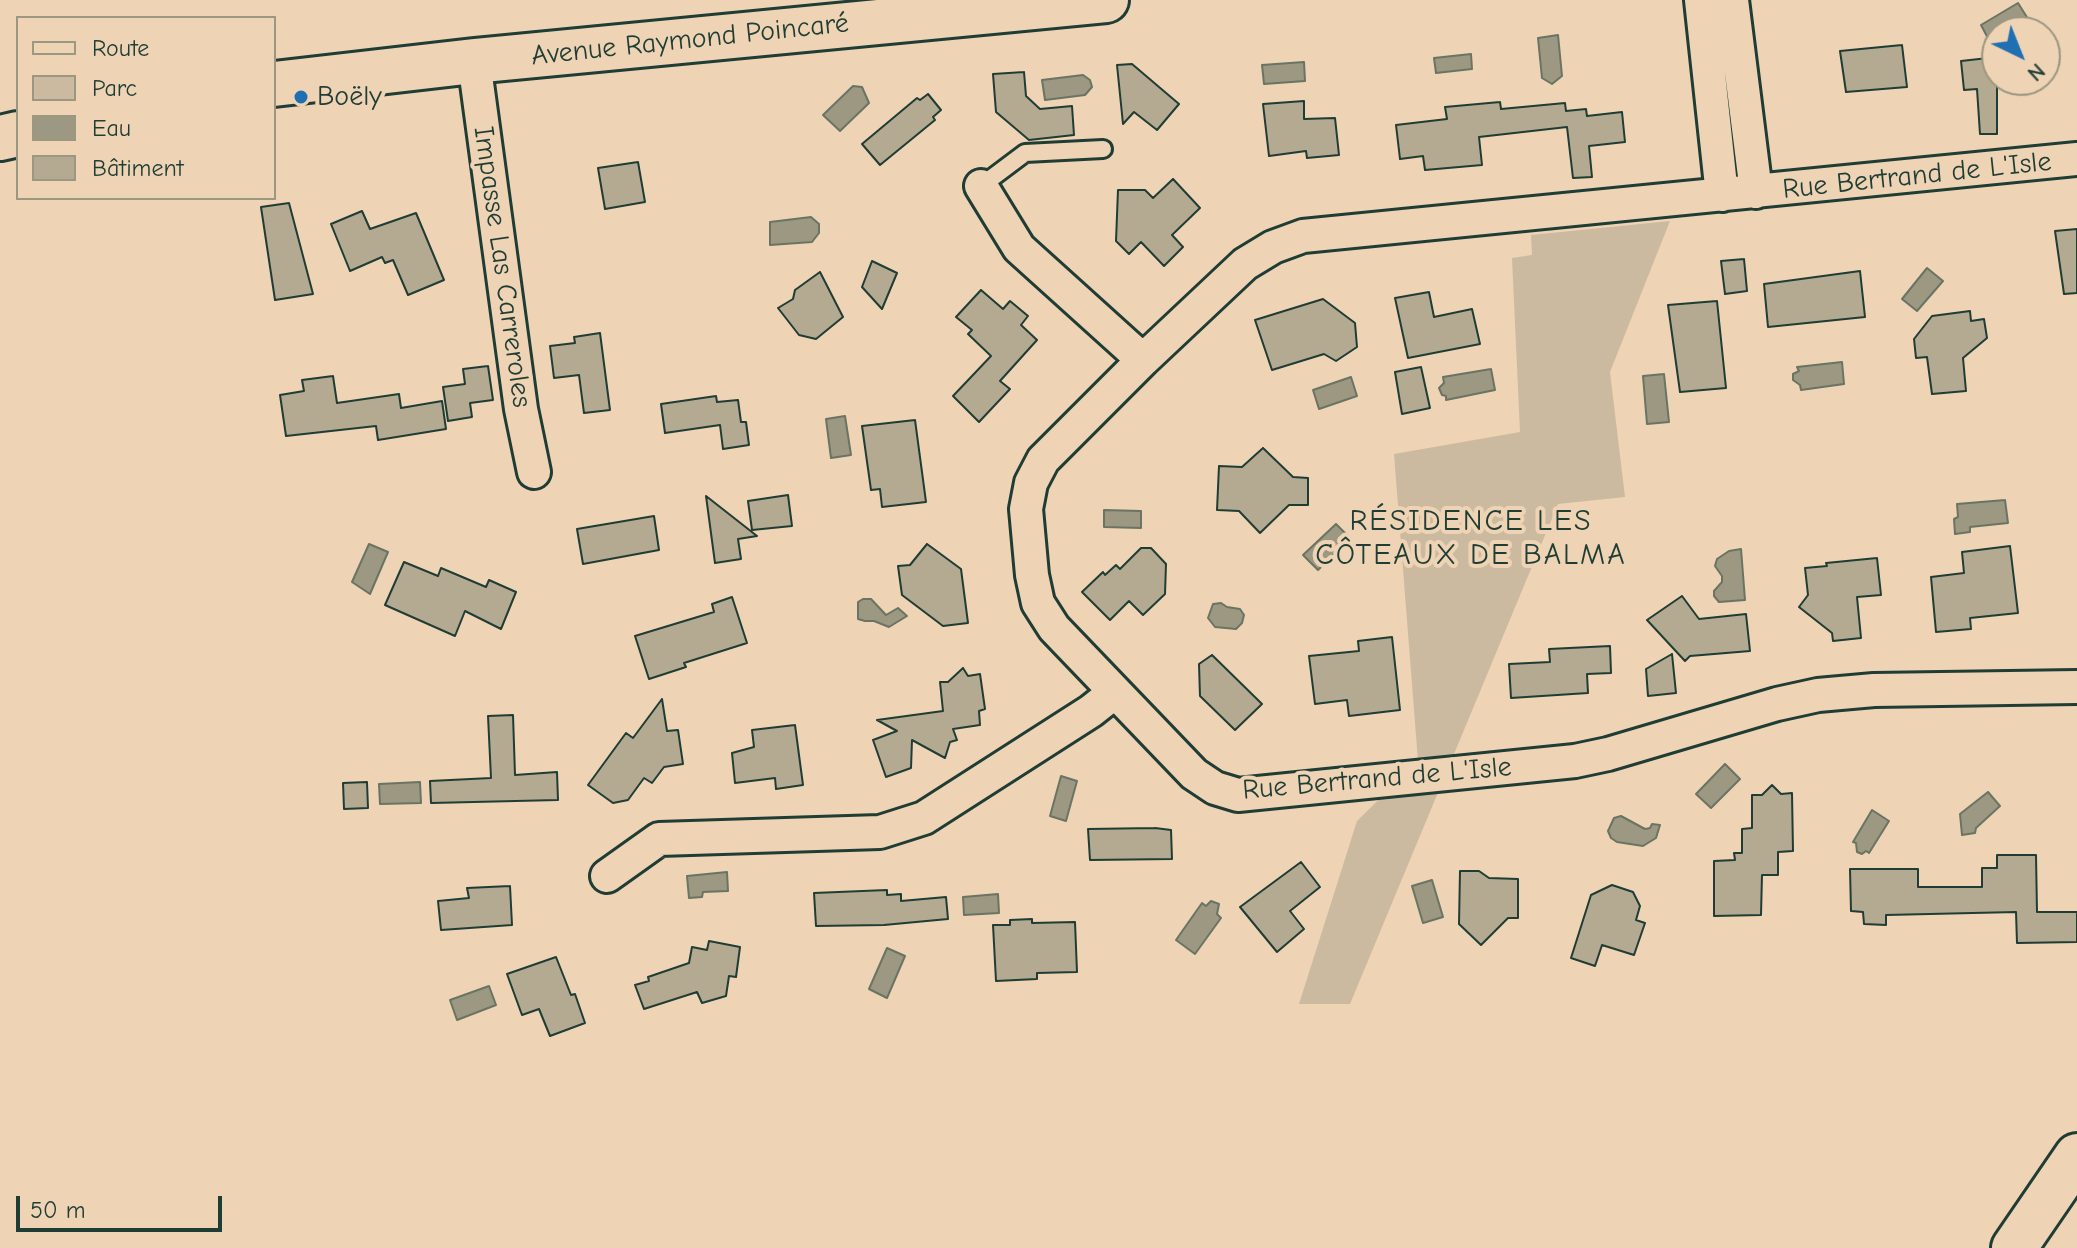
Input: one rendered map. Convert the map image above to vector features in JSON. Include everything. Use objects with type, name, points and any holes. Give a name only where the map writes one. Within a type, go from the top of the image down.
[{"type":"main road","name":"Avenue Raymond Poincaré","points":[[276,84],[474,61],[1084,1]]},
{"type":"main road","points":[[2014,1248],[2077,1156]]},
{"type":"street","points":[[1701,0],[1722,195]]},
{"type":"street","name":"Rue Bertrand de L'Isle","points":[[1732,0],[1756,192]]},
{"type":"street","name":"Impasse Las Carreroles","points":[[474,61],[521,409],[534,472]]},
{"type":"street","name":"Rue Bertrand de L'Isle","points":[[2077,159],[1303,236],[1273,247],[1245,264],[1143,360],[1043,460],[1031,483],[1026,509],[1032,575],[1038,603],[1054,628],[1194,774],[1215,788],[1238,795],[1575,761],[1818,695],[1874,690],[2077,687]]},
{"type":"street","points":[[981,186],[1019,248],[1143,360]]},
{"type":"street","points":[[607,876],[659,839],[880,832],[924,818],[1091,711],[1115,692]]},
{"type":"lane","points":[[981,186],[1025,153],[1103,149]]},
{"type":"green space","points":[[1670,221],[1610,372],[1625,497],[1558,504],[1350,1004],[1299,1004],[1357,821],[1418,761],[1394,454],[1520,432],[1512,258],[1532,255],[1531,235]]},
{"type":"water","points":[[2018,3],[2026,16],[1996,16]]},
{"type":"water","points":[[1558,35],[1562,76],[1552,84],[1542,78],[1538,38]]},
{"type":"water","points":[[1471,54],[1472,69],[1436,73],[1434,58]]},
{"type":"water","points":[[1304,62],[1305,81],[1264,84],[1262,65]]},
{"type":"water","points":[[1083,75],[1090,80],[1092,87],[1085,95],[1045,100],[1042,80]]},
{"type":"water","points":[[853,86],[862,87],[869,103],[840,131],[823,115]]},
{"type":"water","points":[[811,217],[819,224],[819,233],[812,242],[770,245],[770,222]]},
{"type":"water","points":[[1927,268],[1943,281],[1917,311],[1902,299]]},
{"type":"water","points":[[1842,362],[1844,384],[1801,390],[1793,380],[1793,374],[1799,371],[1797,367]]},
{"type":"water","points":[[1491,369],[1495,390],[1446,400],[1446,396],[1442,395],[1439,388],[1444,383],[1443,377]]},
{"type":"water","points":[[1664,374],[1669,422],[1647,424],[1643,376]]},
{"type":"water","points":[[1351,377],[1357,396],[1319,409],[1313,390]]},
{"type":"water","points":[[845,416],[851,455],[831,458],[826,419]]},
{"type":"water","points":[[2005,500],[2008,523],[1970,527],[1970,532],[1955,534],[1957,504]]},
{"type":"water","points":[[1104,510],[1141,511],[1141,528],[1104,527]]},
{"type":"water","points":[[1336,524],[1350,538],[1318,570],[1303,555]]},
{"type":"water","points":[[369,544],[388,552],[370,594],[352,582]]},
{"type":"water","points":[[1741,549],[1745,600],[1719,602],[1714,596],[1714,591],[1722,582],[1722,576],[1715,566],[1717,559],[1729,551]]},
{"type":"water","points":[[871,599],[886,615],[898,608],[907,616],[889,627],[858,619],[858,602]]},
{"type":"water","points":[[1221,603],[1240,609],[1244,615],[1236,629],[1215,627],[1208,618],[1213,604]]},
{"type":"water","points":[[1725,764],[1740,779],[1711,808],[1696,794]]},
{"type":"water","points":[[1061,776],[1077,781],[1066,821],[1050,816]]},
{"type":"water","points":[[420,782],[421,803],[380,804],[379,784]]},
{"type":"water","points":[[1988,792],[2000,806],[1976,828],[1975,833],[1962,835],[1960,814]]},
{"type":"water","points":[[1872,810],[1889,821],[1869,853],[1866,851],[1862,854],[1857,852],[1856,843],[1853,842]]},
{"type":"water","points":[[1621,816],[1645,829],[1652,824],[1660,825],[1656,838],[1643,846],[1617,842],[1608,831],[1614,818]]},
{"type":"water","points":[[727,872],[728,891],[703,892],[702,897],[689,898],[687,876]]},
{"type":"water","points":[[1432,880],[1443,917],[1423,923],[1412,886]]},
{"type":"water","points":[[998,894],[999,913],[964,915],[963,897]]},
{"type":"water","points":[[1211,901],[1219,904],[1217,914],[1221,918],[1195,954],[1176,940],[1202,903],[1206,906]]},
{"type":"water","points":[[887,948],[905,956],[887,998],[869,989]]},
{"type":"water","points":[[489,986],[496,1005],[457,1020],[450,1000]]},
{"type":"building","points":[[1902,45],[1907,87],[1846,92],[1840,51]]},
{"type":"building","points":[[1981,59],[1981,96],[1997,96],[1997,134],[1980,134],[1977,89],[1964,90],[1961,61]]},
{"type":"building","points":[[1132,64],[1179,104],[1157,130],[1134,112],[1123,124],[1117,65]]},
{"type":"building","points":[[1024,72],[1026,96],[1040,109],[1072,106],[1074,135],[1029,140],[996,112],[993,74]]},
{"type":"building","points":[[928,94],[941,110],[933,117],[935,120],[880,165],[862,144],[917,98],[920,100]]},
{"type":"building","points":[[1304,101],[1304,119],[1335,118],[1339,155],[1307,158],[1306,151],[1269,156],[1263,104]]},
{"type":"building","points":[[1500,102],[1501,109],[1565,103],[1566,111],[1586,109],[1587,116],[1622,112],[1625,142],[1589,146],[1592,177],[1573,178],[1567,127],[1479,137],[1482,165],[1425,170],[1423,156],[1400,159],[1396,125],[1447,119],[1445,107]]},
{"type":"building","points":[[638,162],[645,202],[605,209],[598,168]]},
{"type":"building","points":[[1173,179],[1200,208],[1172,235],[1183,247],[1164,266],[1141,242],[1129,254],[1116,241],[1118,190],[1145,190],[1153,198]]},
{"type":"building","points":[[289,203],[313,294],[275,300],[261,207]]},
{"type":"building","points":[[362,211],[370,229],[416,213],[444,280],[408,295],[393,260],[385,263],[382,257],[350,271],[331,224]]},
{"type":"building","points":[[2077,229],[2077,293],[2064,294],[2055,231]]},
{"type":"building","points":[[1744,259],[1747,291],[1725,294],[1721,261]]},
{"type":"building","points":[[872,261],[897,273],[882,309],[862,287]]},
{"type":"building","points":[[1860,271],[1865,317],[1768,327],[1764,284]]},
{"type":"building","points":[[820,272],[843,317],[816,339],[799,335],[778,308],[793,299],[795,290]]},
{"type":"building","points":[[981,290],[1003,309],[1010,301],[1028,316],[1021,325],[1037,340],[1000,381],[1010,389],[979,422],[953,396],[991,356],[968,334],[972,330],[956,317]]},
{"type":"building","points":[[1429,292],[1434,317],[1472,309],[1480,344],[1408,358],[1395,298]]},
{"type":"building","points":[[1323,299],[1355,323],[1357,347],[1336,361],[1324,354],[1272,370],[1255,320]]},
{"type":"building","points":[[1717,301],[1726,388],[1680,392],[1668,305]]},
{"type":"building","points":[[1970,311],[1971,321],[1984,319],[1987,338],[1963,358],[1966,391],[1932,394],[1927,357],[1916,358],[1914,339],[1932,316]]},
{"type":"building","points":[[600,333],[610,410],[584,413],[579,375],[554,378],[550,346],[575,343],[574,337]]},
{"type":"building","points":[[488,366],[493,400],[470,403],[472,417],[448,421],[443,387],[465,384],[463,369]]},
{"type":"building","points":[[1421,367],[1430,408],[1402,414],[1395,372]]},
{"type":"building","points":[[333,376],[337,403],[399,394],[401,408],[442,401],[446,429],[378,440],[376,426],[286,436],[280,395],[304,391],[302,380]]},
{"type":"building","points":[[716,396],[717,402],[738,400],[741,422],[746,422],[749,445],[723,449],[720,425],[665,433],[661,404]]},
{"type":"building","points":[[915,420],[926,502],[882,507],[880,489],[871,490],[862,426]]},
{"type":"building","points":[[1263,448],[1293,477],[1308,478],[1308,505],[1289,505],[1260,533],[1239,511],[1217,510],[1219,466],[1242,467]]},
{"type":"building","points":[[788,495],[792,526],[752,530],[748,501]]},
{"type":"building","points":[[706,496],[757,536],[738,539],[741,559],[715,563]]},
{"type":"building","points":[[654,516],[659,550],[583,564],[577,529]]},
{"type":"building","points":[[927,544],[961,569],[968,623],[943,626],[902,595],[898,566],[910,565]]},
{"type":"building","points":[[2010,546],[2018,613],[1970,618],[1971,629],[1936,632],[1931,577],[1964,573],[1962,552]]},
{"type":"building","points":[[1141,548],[1151,548],[1166,564],[1165,594],[1143,615],[1129,601],[1110,620],[1082,592],[1103,572],[1105,575],[1116,565],[1120,569]]},
{"type":"building","points":[[1877,558],[1881,595],[1857,597],[1861,638],[1833,641],[1832,633],[1799,607],[1808,595],[1805,568]]},
{"type":"building","points":[[404,562],[438,576],[441,568],[486,587],[489,580],[516,592],[501,629],[465,611],[455,636],[385,605]]},
{"type":"building","points":[[1682,596],[1699,619],[1746,614],[1750,651],[1690,656],[1685,661],[1647,620]]},
{"type":"building","points":[[732,597],[747,643],[684,663],[686,667],[649,679],[635,636],[714,612],[712,604]]},
{"type":"building","points":[[1392,637],[1400,710],[1349,716],[1347,700],[1315,704],[1309,656],[1359,651],[1358,641]]},
{"type":"building","points":[[1610,646],[1611,673],[1587,674],[1588,693],[1511,698],[1509,664],[1550,662],[1549,649]]},
{"type":"building","points":[[1672,654],[1676,693],[1648,696],[1646,669]]},
{"type":"building","points":[[1212,655],[1262,704],[1235,730],[1200,696],[1199,664]]},
{"type":"building","points":[[963,668],[968,676],[980,674],[985,709],[979,711],[980,725],[953,729],[957,740],[950,742],[945,758],[912,740],[911,768],[886,777],[873,740],[897,731],[877,720],[943,711],[940,682],[948,682]]},
{"type":"building","points":[[662,699],[667,731],[678,730],[683,764],[664,767],[652,783],[644,778],[628,800],[613,803],[588,785],[626,733],[633,738]]},
{"type":"building","points":[[513,715],[515,775],[557,772],[558,800],[431,803],[430,781],[491,778],[488,716]]},
{"type":"building","points":[[795,725],[803,785],[776,789],[775,778],[735,783],[732,753],[754,747],[752,730]]},
{"type":"building","points":[[367,782],[368,808],[344,809],[343,783]]},
{"type":"building","points":[[1772,785],[1781,794],[1792,793],[1793,851],[1778,852],[1778,875],[1762,875],[1761,915],[1714,916],[1714,861],[1735,860],[1734,853],[1742,853],[1742,829],[1752,828],[1752,795],[1762,795]]},
{"type":"building","points":[[1088,829],[1171,830],[1172,859],[1090,860]]},
{"type":"building","points":[[1997,855],[2036,855],[2037,912],[2077,912],[2077,942],[2017,943],[2016,912],[1886,915],[1886,925],[1864,924],[1863,912],[1851,911],[1850,869],[1918,869],[1918,887],[1982,887],[1982,868],[1997,868]]},
{"type":"building","points":[[1301,862],[1320,887],[1290,911],[1304,929],[1277,952],[1240,907]]},
{"type":"building","points":[[1460,871],[1479,871],[1489,878],[1518,879],[1518,918],[1508,918],[1481,945],[1459,924]]},
{"type":"building","points":[[1612,885],[1633,892],[1640,906],[1636,920],[1645,923],[1634,955],[1602,945],[1595,966],[1571,958],[1591,895]]},
{"type":"building","points":[[510,886],[512,925],[441,930],[438,901],[469,898],[467,888]]},
{"type":"building","points":[[887,890],[887,895],[901,894],[901,901],[946,897],[948,919],[884,925],[816,926],[814,893]]},
{"type":"building","points":[[1032,919],[1032,923],[1075,922],[1077,972],[1037,973],[1037,979],[996,981],[993,925],[1010,925],[1010,920]]},
{"type":"building","points":[[709,941],[740,947],[736,977],[729,976],[726,996],[702,1003],[697,992],[644,1009],[635,985],[649,981],[648,977],[689,963],[692,947],[707,950]]},
{"type":"building","points":[[556,957],[571,995],[575,994],[585,1023],[550,1036],[539,1009],[522,1015],[507,974]]},
{"type":"place","name":"Boëly","points":[[301,97]]},
{"type":"district","name":"RÉSIDENCE LES CÔTEAUX DE BALMA","points":[[1471,539]]}]
